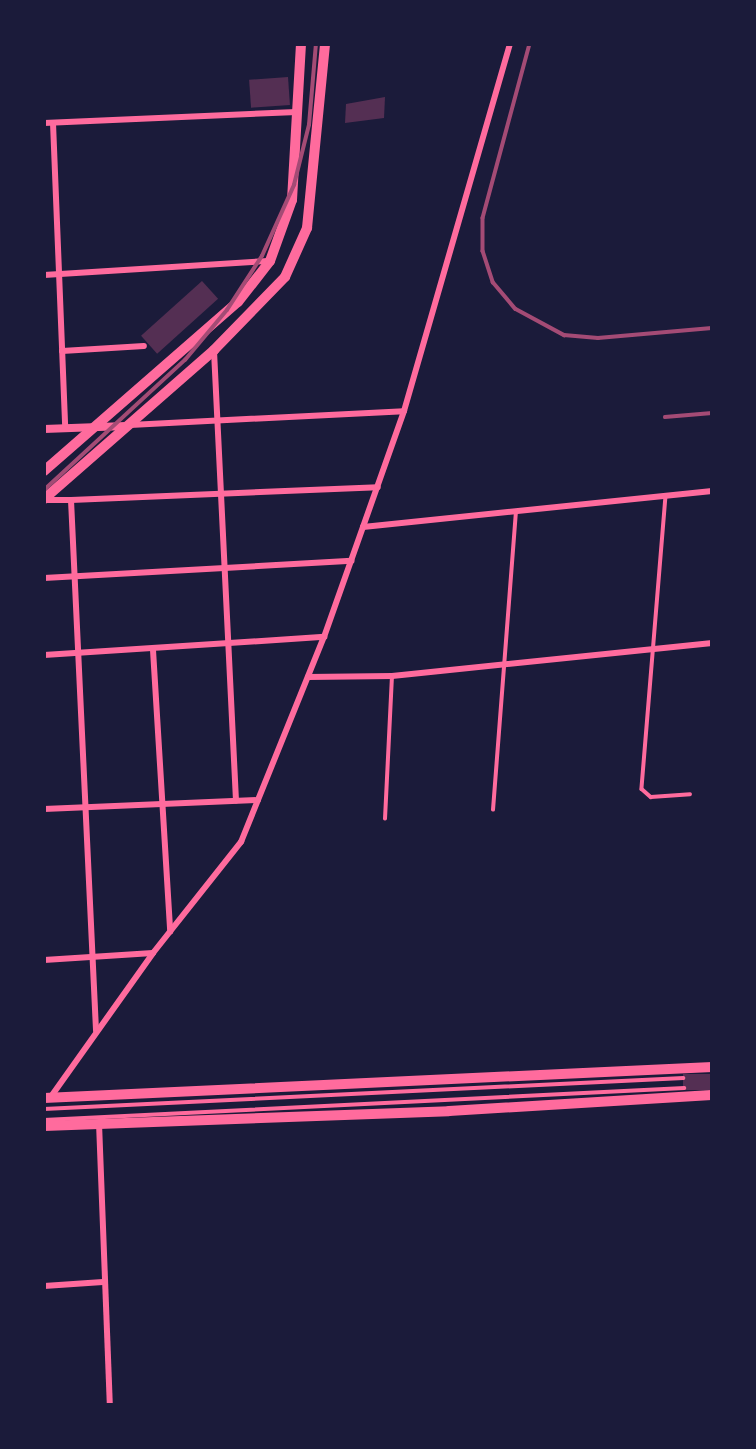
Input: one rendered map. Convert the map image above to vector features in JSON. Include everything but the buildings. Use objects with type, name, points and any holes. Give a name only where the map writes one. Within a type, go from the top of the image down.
[{"type":"main road","points":[[44,471],[238,302],[270,261],[292,200],[300,44]]},
{"type":"main road","points":[[44,500],[214,350],[273,292],[302,245],[310,207],[325,44]]},
{"type":"main road","points":[[45,1103],[712,1068]]},
{"type":"main road","points":[[44,1126],[449,1111],[712,1095]]},
{"type":"street","points":[[45,1103],[153,953],[241,842],[324,637],[379,487],[404,411],[510,44]]},
{"type":"street","points":[[44,123],[297,113]]},
{"type":"street","points":[[53,123],[65,427]]},
{"type":"street","points":[[44,275],[270,261]]},
{"type":"street","points":[[62,351],[144,346]]},
{"type":"street","points":[[214,350],[236,800]]},
{"type":"street","points":[[44,429],[404,411]]},
{"type":"street","points":[[44,500],[379,487]]},
{"type":"street","points":[[363,527],[712,491]]},
{"type":"street","points":[[71,500],[97,1031]]},
{"type":"street","points":[[44,578],[352,561]]},
{"type":"street","points":[[44,655],[230,646],[324,637]]},
{"type":"street","points":[[308,677],[393,676],[712,643]]},
{"type":"street","points":[[152,650],[170,932]]},
{"type":"street","points":[[44,809],[258,800]]},
{"type":"street","points":[[44,960],[153,953]]},
{"type":"street","points":[[99,1123],[103,1282],[110,1405]]},
{"type":"street","points":[[44,1286],[103,1282]]},
{"type":"lane","points":[[666,495],[642,789],[651,797],[690,794]]},
{"type":"lane","points":[[493,810],[516,512]]},
{"type":"lane","points":[[385,819],[393,676]]},
{"type":"lane","points":[[45,1103],[683,1078]]},
{"type":"lane","points":[[44,1120],[684,1088]]},
{"type":"railway","points":[[44,490],[185,360],[227,310],[262,256],[294,185],[309,125],[316,44]]},
{"type":"railway","points":[[530,44],[483,218],[483,251],[493,282],[516,309],[564,335],[598,338],[712,328]]},
{"type":"railway","points":[[665,417],[712,413]]}]
